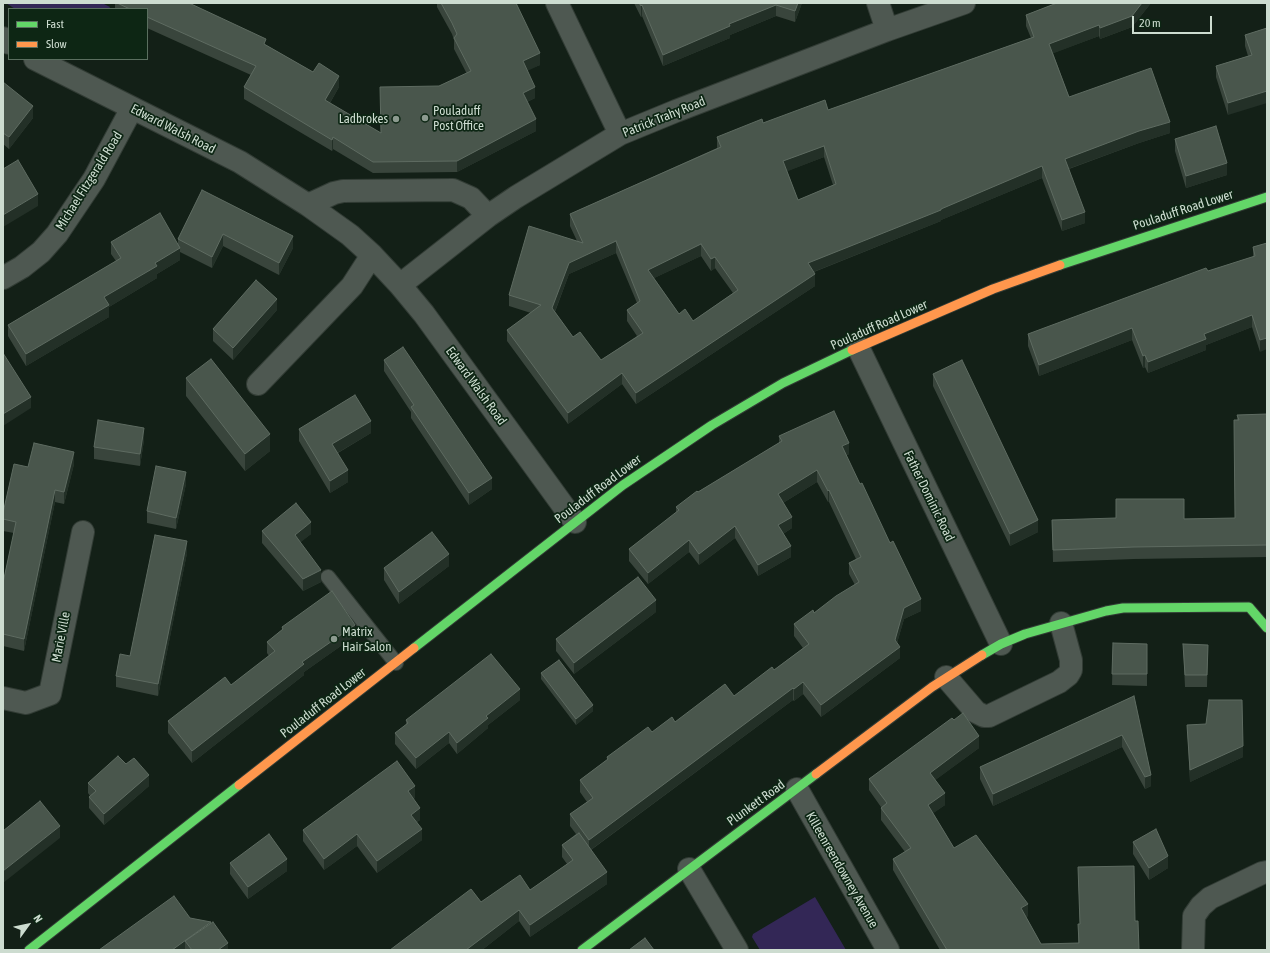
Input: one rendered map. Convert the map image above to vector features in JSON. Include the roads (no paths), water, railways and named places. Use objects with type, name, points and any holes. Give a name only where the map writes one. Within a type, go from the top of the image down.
[{"type":"street","points":[[557,3],[620,134]]},
{"type":"street","points":[[878,3],[887,30]]},
{"type":"street","name":"Patrick Trahy Road","points":[[400,284],[488,216],[519,195],[620,134],[887,30],[961,4]]},
{"type":"street","name":"Edward Walsh Road","points":[[37,60],[240,162],[308,205],[350,235],[400,284],[575,522]]},
{"type":"street","name":"Michael Fitzgerald Road","points":[[3,278],[22,267],[41,252],[57,234],[94,179],[132,108]]},
{"type":"street","points":[[308,205],[342,191],[453,190],[471,198],[488,216]]},
{"type":"street","name":"Pouladuff Road Lower","points":[[29,950],[623,484],[712,425],[783,383],[858,347],[974,297],[1028,276],[1189,221],[1267,197]]},
{"type":"street","points":[[258,384],[352,286],[372,255]]},
{"type":"street","name":"Father Dominic Road","points":[[858,347],[1001,644]]},
{"type":"street","name":"Marie Ville","points":[[3,698],[26,703],[50,694],[83,532]]},
{"type":"street","points":[[1061,623],[1071,660],[1071,670],[1068,675],[1059,682],[989,716],[984,716],[976,712],[946,677],[1001,644],[1026,634],[1061,623],[1123,608],[1258,607],[1267,628]]},
{"type":"street","name":"Plunkett Road","points":[[582,950],[946,677]]},
{"type":"street","name":"Killeenreendowney Avenue","points":[[797,789],[888,950]]},
{"type":"street","points":[[689,869],[737,950]]},
{"type":"street","points":[[1193,950],[1194,916],[1201,906],[1210,898],[1267,872]]},
{"type":"lane","points":[[328,578],[396,663]]},
{"type":"place","name":"Pouladuff Post Office","points":[[425,118]]},
{"type":"place","name":"Ladbrokes","points":[[396,119]]},
{"type":"place","name":"Matrix Hair Salon","points":[[334,639]]}]
